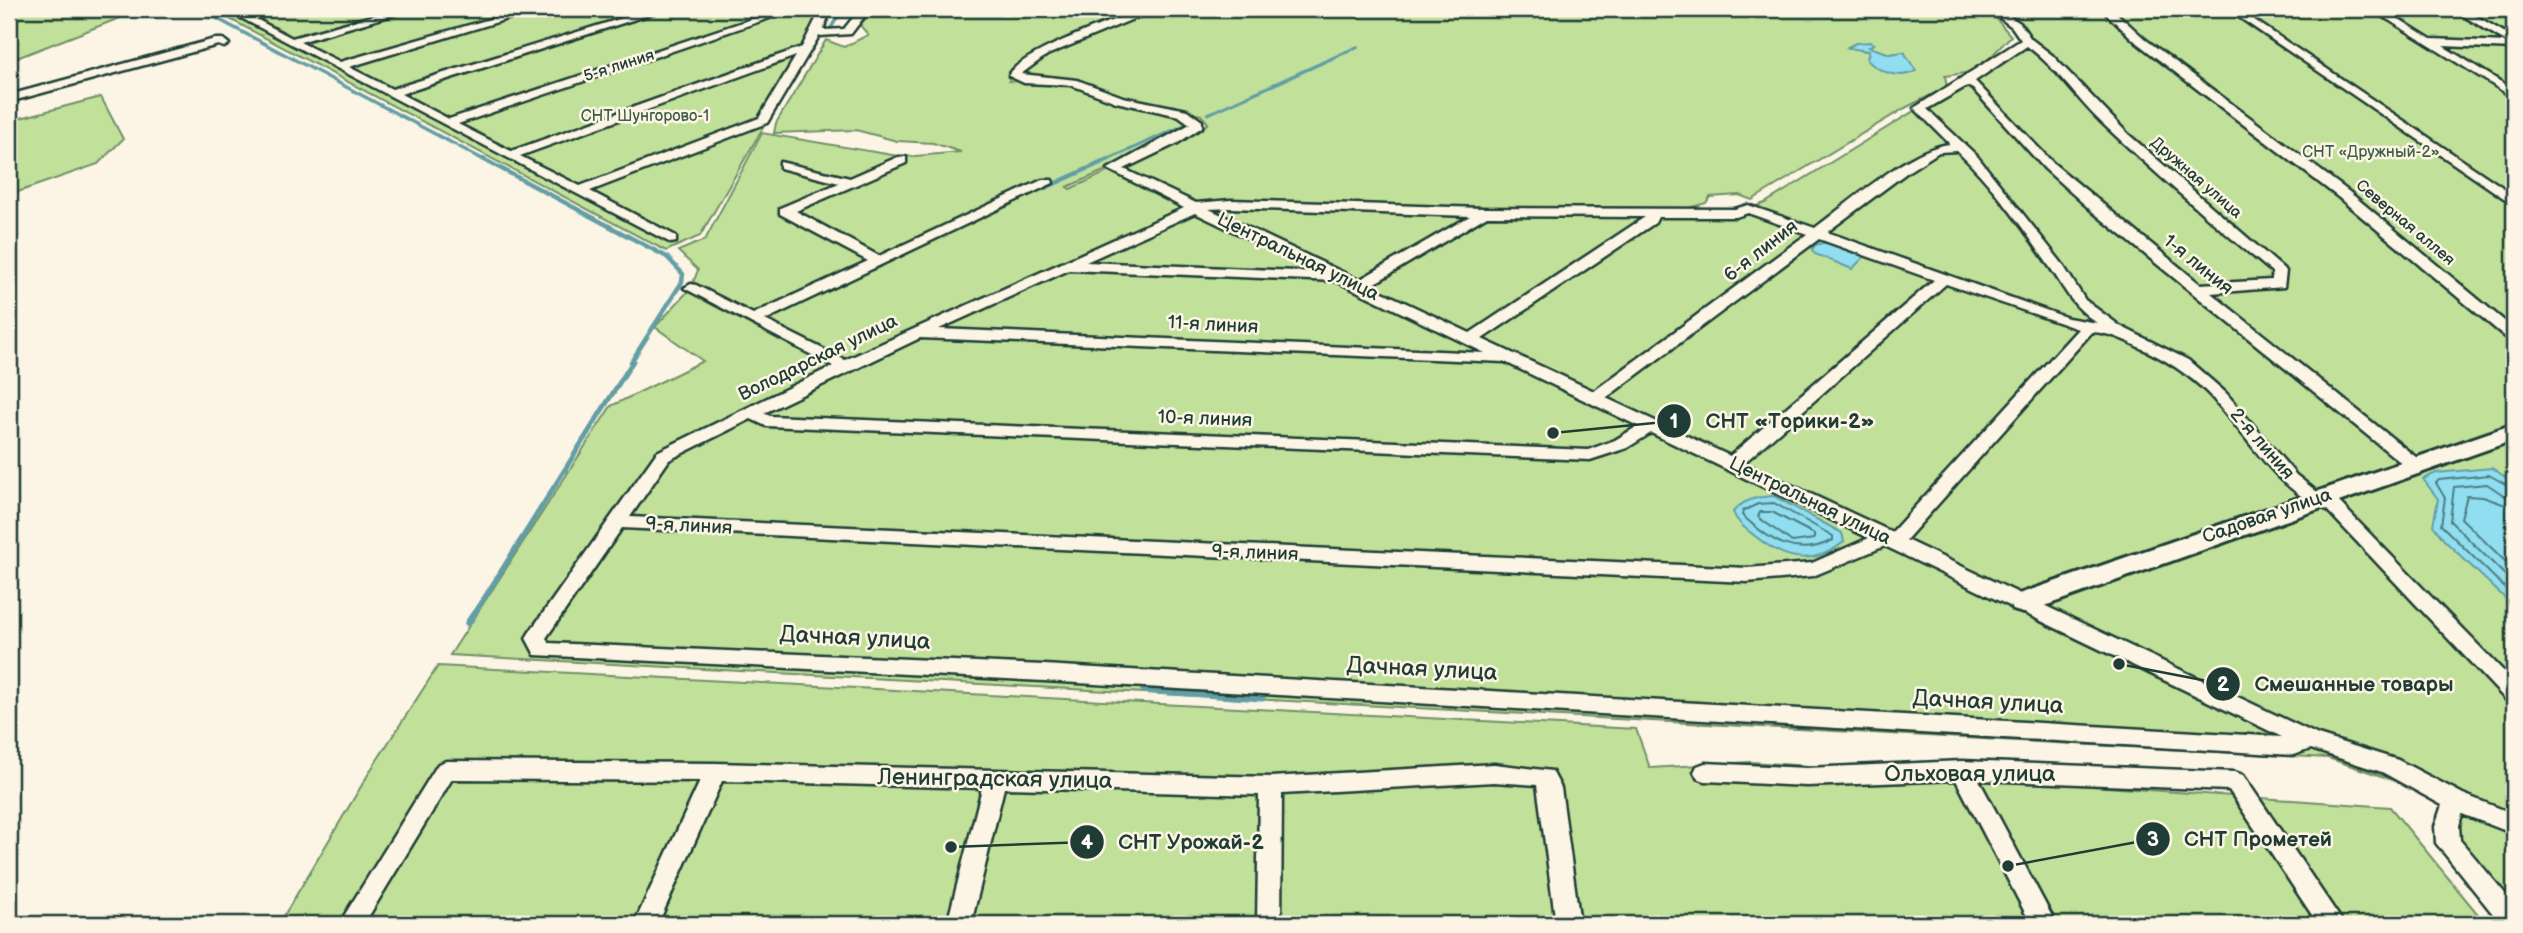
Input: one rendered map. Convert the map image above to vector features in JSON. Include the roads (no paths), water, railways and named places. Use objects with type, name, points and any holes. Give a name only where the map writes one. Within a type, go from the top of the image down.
[{"type":"street","points":[[229,9],[671,239]]},
{"type":"street","points":[[247,18],[281,9]]},
{"type":"street","points":[[292,41],[408,9]]},
{"type":"street","points":[[340,66],[535,9]]},
{"type":"street","points":[[392,93],[662,9]]},
{"type":"street","name":"5-я линия","points":[[448,123],[790,9]]},
{"type":"street","points":[[579,191],[763,120],[816,33],[826,9]]},
{"type":"street","points":[[816,33],[847,32],[865,9]]},
{"type":"street","name":"Центральная улица","points":[[1152,9],[1030,59],[1021,65],[1015,76],[1024,80],[1073,82],[1120,100],[1191,117],[1198,124],[1194,129],[1114,169],[2311,741],[2390,766],[2455,802],[2514,824]]},
{"type":"street","points":[[2000,9],[2001,15],[2016,25],[2027,41],[1920,108],[1973,159],[2056,265],[2080,303],[2115,329]]},
{"type":"street","name":"Северная аллея","points":[[2106,9],[2141,41],[2343,194],[2514,337]]},
{"type":"street","points":[[2232,9],[2514,201]]},
{"type":"street","points":[[2376,9],[2514,94]]},
{"type":"street","points":[[2457,9],[2514,44]]},
{"type":"street","name":"Дружная улица","points":[[2027,41],[2043,50],[2085,100],[2171,182],[2279,271],[2279,284],[2197,289]]},
{"type":"street","points":[[9,101],[221,42]]},
{"type":"street","points":[[2429,42],[2514,44]]},
{"type":"street","points":[[510,155],[805,52]]},
{"type":"street","name":"1-я линия","points":[[1967,81],[1977,87],[2049,166],[2416,466]]},
{"type":"street","name":"6-я линия","points":[[1594,399],[1816,233],[1936,149],[1958,147]]},
{"type":"street","points":[[879,261],[785,211],[902,160]]},
{"type":"street","points":[[783,165],[852,182]]},
{"type":"street","points":[[754,319],[1047,183]]},
{"type":"street","points":[[1194,208],[1231,204],[1482,212],[1653,213],[1735,213],[1748,209],[2088,327],[2115,329]]},
{"type":"street","name":"Володарская улица","points":[[536,638],[663,456],[845,366],[1194,208]]},
{"type":"street","points":[[1359,286],[1482,212]]},
{"type":"street","points":[[1470,340],[1650,220],[1653,213]]},
{"type":"street","points":[[1064,265],[1339,277]]},
{"type":"street","points":[[1732,464],[1945,278]]},
{"type":"street","points":[[691,288],[845,366]]},
{"type":"street","name":"9-я линия","points":[[618,522],[1775,575],[1822,567],[1871,542],[1898,537],[2088,327]]},
{"type":"street","name":"2-я линия","points":[[2115,329],[2182,363],[2220,396],[2290,479],[2315,499],[2333,506],[2514,695]]},
{"type":"street","name":"11-я линия","points":[[919,332],[1505,358]]},
{"type":"street","name":"10-я линия","points":[[753,413],[766,421],[780,422],[1590,455],[1621,444],[1651,425]]},
{"type":"street","name":"Садовая улица","points":[[2023,603],[2416,466],[2457,449],[2513,432]]},
{"type":"street","name":"Дачная улица","points":[[536,638],[542,650],[1044,673],[2293,747],[2311,741]]},
{"type":"street","name":"Ленинградская улица","points":[[351,924],[446,770],[715,772],[1271,786],[1494,773],[1545,777],[1550,788],[1568,924]]},
{"type":"street","points":[[1962,770],[2044,924]]},
{"type":"street","name":"Ольховая улица","points":[[1705,772],[1807,777],[1962,770],[2235,782],[2333,924]]},
{"type":"street","points":[[646,924],[715,772]]},
{"type":"street","points":[[959,924],[995,780]]},
{"type":"street","points":[[1269,924],[1271,786]]},
{"type":"street","points":[[2455,802],[2447,826],[2448,843],[2514,922]]},
{"type":"water","points":[[1856,43],[1874,44],[1869,47],[1890,54],[1904,52],[1916,71],[1903,75],[1890,73],[1867,60],[1869,51],[1848,48]]},
{"type":"water","points":[[1827,242],[1865,256],[1852,269],[1815,254],[1812,250],[1815,245]]},
{"type":"water","points":[[2492,468],[2514,483],[2514,607],[2444,540],[2433,525],[2438,499],[2423,479],[2436,473]]},
{"type":"water","points":[[1774,496],[1842,533],[1844,542],[1821,555],[1809,557],[1787,555],[1766,544],[1742,525],[1733,512],[1752,500]]},
{"type":"waterway","points":[[199,9],[486,161]]},
{"type":"waterway","points":[[831,28],[842,9]]},
{"type":"waterway","points":[[1208,114],[1357,47]]},
{"type":"waterway","points":[[1105,161],[1189,123]]},
{"type":"waterway","points":[[483,159],[667,257],[683,274],[682,282],[631,362]]},
{"type":"waterway","points":[[1043,189],[1109,159]]},
{"type":"waterway","points":[[473,616],[633,361]]},
{"type":"waterway","points":[[468,623],[474,614]]},
{"type":"waterway","points":[[1144,690],[1262,698]]},
{"type":"place","name":"СНТ «Торики-2»","points":[[1553,433]]},
{"type":"place","name":"Смешанные товары","points":[[2119,664]]},
{"type":"place","name":"СНТ Урожай-2","points":[[951,847]]},
{"type":"place","name":"СНТ Прометей","points":[[2008,866]]},
{"type":"park label","name":"СНТ Шунгорово-1","points":[[645,116]]},
{"type":"park label","name":"СНТ «Дружный-2»","points":[[2371,152]]}]
